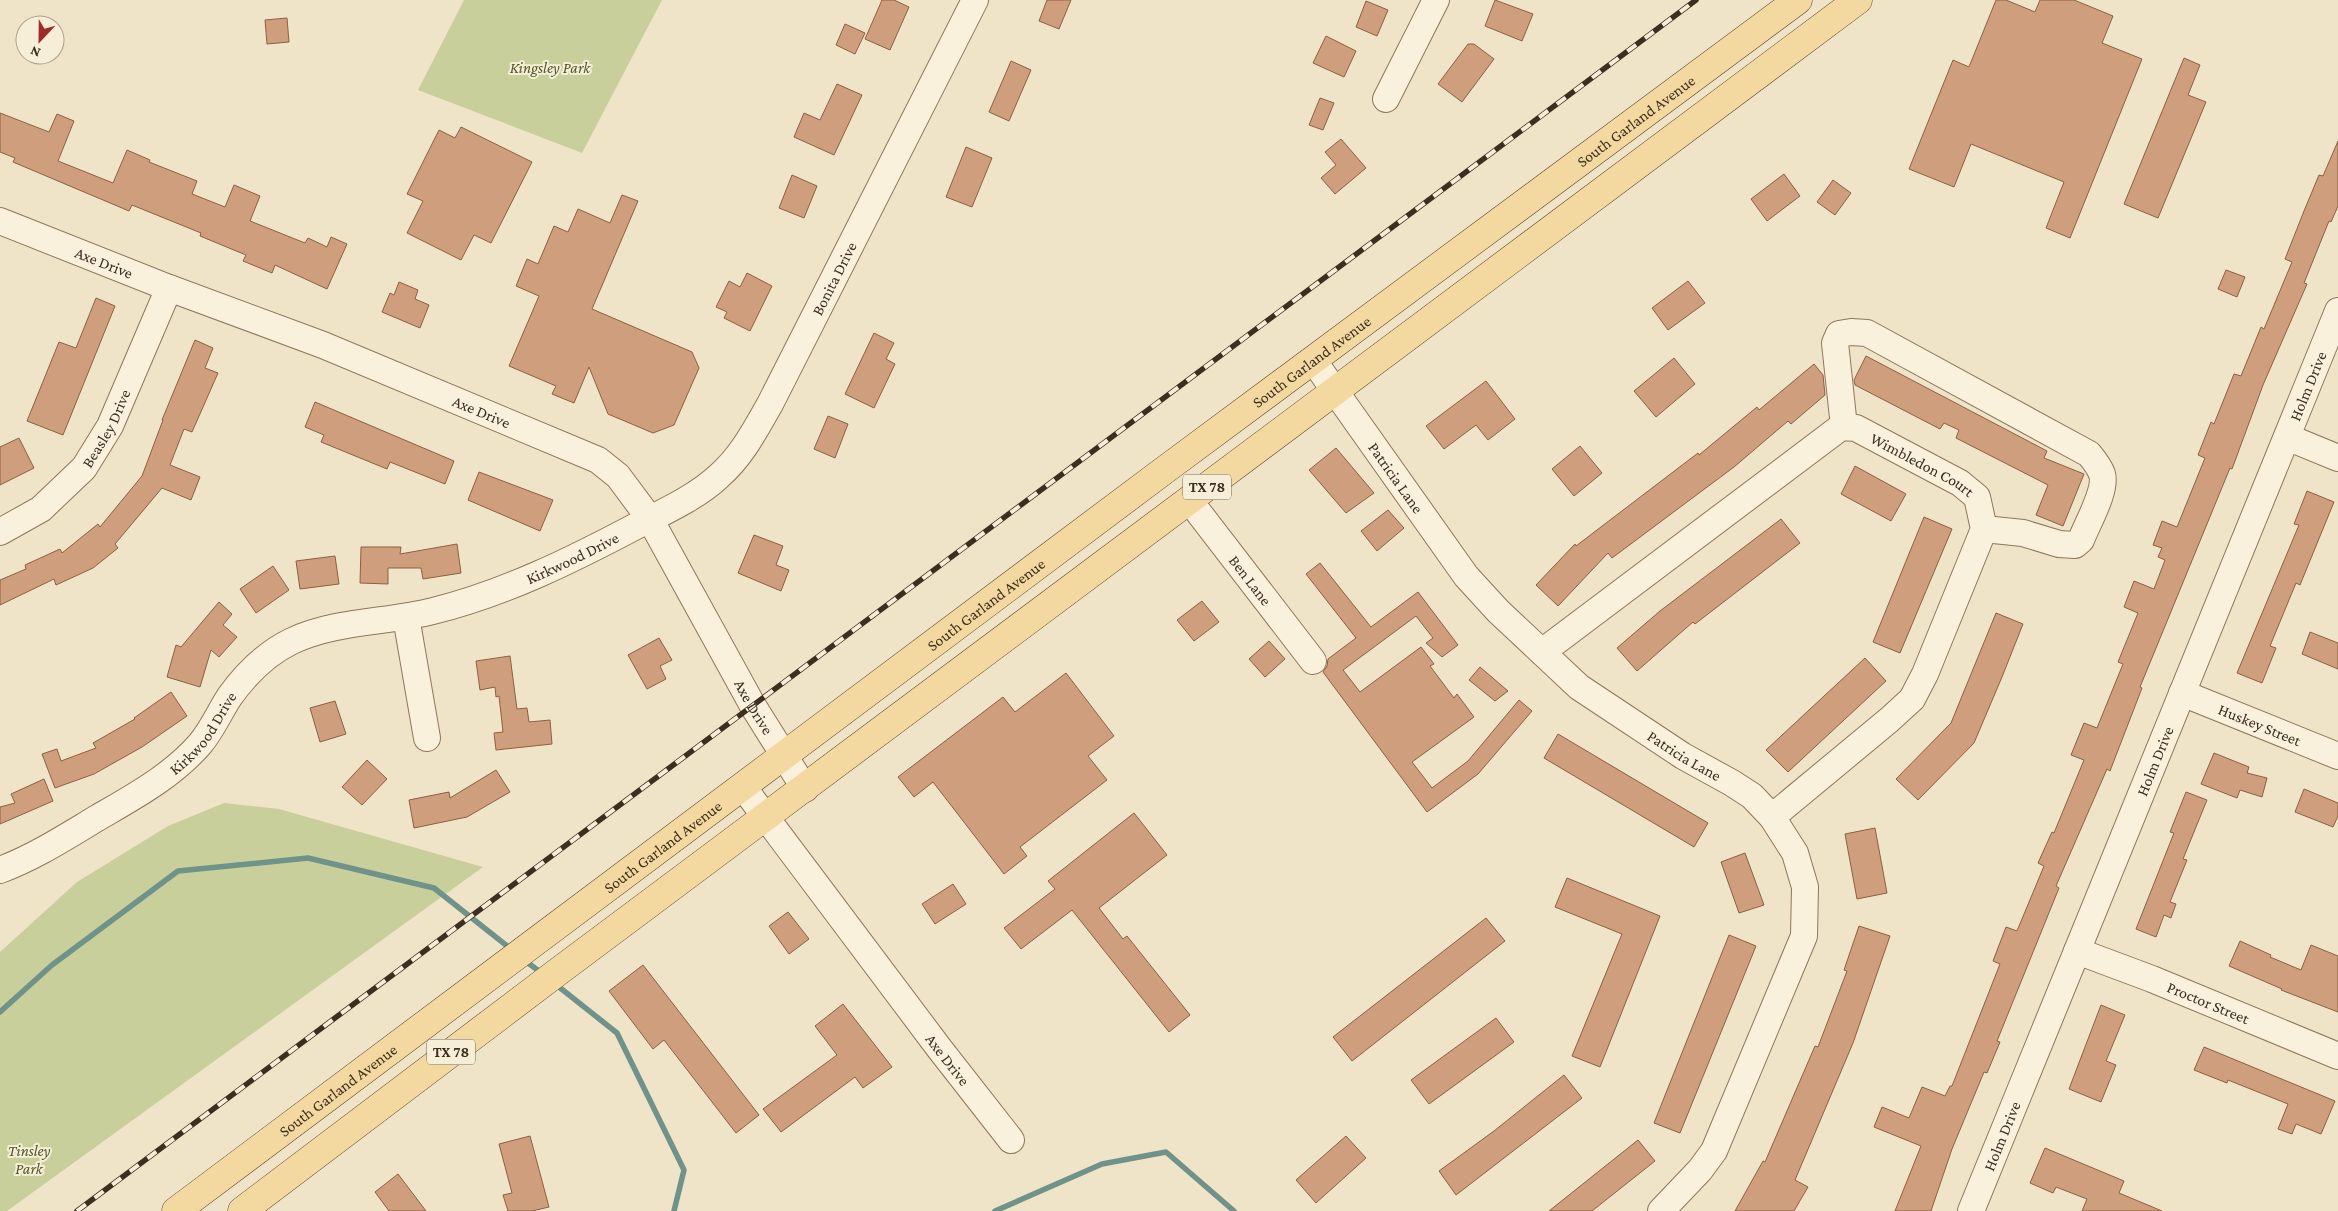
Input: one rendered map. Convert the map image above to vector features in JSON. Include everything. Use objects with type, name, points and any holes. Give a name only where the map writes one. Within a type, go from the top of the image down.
[{"type":"main road","name":"South Garland Avenue","points":[[176,1211],[284,1128],[518,956],[1313,360],[1798,0]]},
{"type":"main road","name":"TX 78","points":[[242,1211],[547,980],[1858,0]]},
{"type":"street","name":"Bonita Drive","points":[[650,519],[717,479],[734,462],[749,441],[975,0]]},
{"type":"street","points":[[1386,99],[1436,0]]},
{"type":"street","name":"Axe Drive","points":[[0,221],[169,288],[323,345],[598,460],[618,476],[650,519],[753,706],[805,789]]},
{"type":"street","name":"Beasley Drive","points":[[0,532],[40,509],[84,468],[110,426],[169,288]]},
{"type":"street","name":"Holm Drive","points":[[1978,1209],[2077,952],[2338,311]]},
{"type":"street","points":[[1542,652],[1743,499],[1841,427],[1844,427],[1835,343],[1839,334],[1852,332],[1866,333],[2089,454],[2098,465],[2102,475],[2103,486],[2081,540],[2075,545],[2059,544],[2023,533],[1984,529],[1925,674],[1912,699],[1772,817]]},
{"type":"street","name":"Patricia Lane","points":[[1313,360],[1466,576],[1498,611],[1579,687],[1683,756],[1752,796],[1772,817],[1795,853],[1805,887],[1804,936],[1714,1151],[1700,1170],[1661,1211]]},
{"type":"street","name":"Wimbledon Court","points":[[1844,427],[1856,428],[1960,483],[1977,497],[1984,529]]},
{"type":"street","points":[[2287,437],[2338,458]]},
{"type":"street","name":"Ben Lane","points":[[1189,500],[1313,661]]},
{"type":"street","name":"Kirkwood Drive","points":[[0,870],[74,832],[164,778],[201,743],[231,695],[259,663],[292,641],[338,625],[406,617],[469,601],[561,566],[650,519]]},
{"type":"street","points":[[406,617],[427,738]]},
{"type":"street","name":"Huskey Street","points":[[2182,693],[2338,756]]},
{"type":"street","name":"Axe Drive","points":[[743,786],[1011,1140]]},
{"type":"street","name":"Proctor Street","points":[[2077,952],[2152,979],[2338,1056]]},
{"type":"green space","name":"Kingsley Park","points":[[464,0],[662,0],[582,153],[418,90]]},
{"type":"green space","name":"Tinsley Park","points":[[224,803],[279,809],[483,867],[7,1211],[0,1211],[0,952],[77,882],[168,826]]},
{"type":"building","points":[[882,0],[894,0],[909,7],[890,50],[865,39]]},
{"type":"building","points":[[1047,0],[1071,0],[1059,29],[1039,21]]},
{"type":"building","points":[[1495,0],[1533,14],[1522,41],[1485,26]]},
{"type":"building","points":[[1996,0],[2006,0],[2035,12],[2040,0],[2074,0],[2113,16],[2102,43],[2142,59],[2070,238],[2046,228],[2064,182],[1971,144],[1954,187],[1909,169],[1953,60],[1969,67]]},
{"type":"building","points":[[1366,1],[1388,10],[1377,36],[1356,27]]},
{"type":"building","points":[[287,18],[289,42],[267,44],[265,20]]},
{"type":"building","points":[[845,24],[865,33],[855,54],[836,45]]},
{"type":"building","points":[[1326,36],[1356,51],[1344,77],[1313,63]]},
{"type":"building","points":[[1468,44],[1474,44],[1494,59],[1462,102],[1438,84]]},
{"type":"building","points":[[2184,58],[2200,65],[2188,95],[2206,102],[2158,218],[2124,204]]},
{"type":"building","points":[[1011,61],[1031,70],[1009,121],[989,112]]},
{"type":"building","points":[[837,84],[862,95],[834,155],[794,137],[804,113],[820,120]]},
{"type":"building","points":[[1320,98],[1334,103],[1323,130],[1309,125]]},
{"type":"building","points":[[0,113],[49,132],[57,114],[74,121],[58,161],[113,183],[127,150],[150,160],[149,162],[197,181],[192,194],[225,207],[234,185],[260,196],[250,221],[305,243],[308,238],[327,247],[331,237],[347,244],[327,289],[275,265],[272,273],[243,261],[246,255],[200,236],[201,233],[132,205],[129,211],[13,162],[15,158],[0,152]]},
{"type":"building","points":[[461,127],[532,162],[491,243],[474,235],[461,260],[407,233],[423,201],[407,194],[439,130],[455,138]]},
{"type":"building","points":[[1341,139],[1366,168],[1335,194],[1321,178],[1336,165],[1325,152]]},
{"type":"building","points":[[2338,141],[2338,206],[2331,222],[2329,221],[2304,283],[2307,284],[2263,385],[2232,469],[2230,468],[2140,687],[2142,688],[2110,771],[2107,769],[2056,886],[2059,888],[1997,1041],[2000,1042],[1987,1073],[1984,1072],[1952,1149],[1931,1211],[1895,1211],[1921,1146],[1874,1127],[1882,1107],[1909,1118],[1922,1087],[1945,1096],[1950,1086],[1952,1086],[2000,964],[1993,961],[2006,927],[2017,931],[2044,866],[2038,863],[2052,832],[2054,833],[2084,760],[2071,755],[2084,723],[2097,728],[2123,664],[2118,662],[2138,613],[2124,607],[2134,581],[2154,589],[2165,560],[2158,557],[2162,548],[2153,545],[2162,521],[2177,527],[2205,458],[2198,455],[2211,422],[2214,424],[2234,374],[2241,376],[2261,327],[2264,329],[2292,262],[2285,259],[2319,175],[2323,176]]},
{"type":"building","points":[[966,147],[992,158],[972,207],[946,197]]},
{"type":"building","points":[[1784,174],[1800,196],[1767,221],[1751,199]]},
{"type":"building","points":[[792,175],[817,186],[804,218],[779,208]]},
{"type":"building","points":[[1833,180],[1851,193],[1835,215],[1817,202]]},
{"type":"building","points":[[622,195],[638,201],[592,309],[692,352],[699,368],[674,425],[653,433],[608,414],[589,367],[574,403],[552,394],[556,386],[509,366],[539,296],[516,286],[527,259],[538,264],[554,226],[568,232],[578,209],[610,223]]},
{"type":"building","points":[[2226,270],[2245,277],[2237,297],[2218,289]]},
{"type":"building","points":[[747,273],[772,286],[750,331],[724,318],[727,312],[716,307],[729,281],[740,287]]},
{"type":"building","points":[[1688,281],[1705,303],[1668,330],[1652,308]]},
{"type":"building","points":[[399,282],[418,290],[415,299],[429,305],[420,328],[382,312],[390,293],[394,295]]},
{"type":"building","points":[[96,298],[115,306],[63,435],[27,421],[59,342],[76,348]]},
{"type":"building","points":[[874,333],[894,343],[886,359],[895,364],[874,408],[845,394]]},
{"type":"building","points":[[195,340],[213,348],[205,368],[218,373],[192,432],[184,429],[170,465],[200,477],[191,500],[162,488],[115,544],[118,548],[93,568],[56,585],[54,579],[0,605],[0,580],[26,569],[25,565],[60,549],[62,553],[98,524],[100,527],[142,476],[162,420]]},
{"type":"building","points":[[1866,356],[2047,451],[2044,458],[2084,474],[2063,526],[2036,515],[2048,485],[1956,438],[1959,430],[1944,423],[1940,429],[1855,385],[1854,380]]},
{"type":"building","points":[[1674,358],[1695,384],[1656,417],[1634,391]]},
{"type":"building","points":[[1814,364],[1823,375],[1825,395],[1791,424],[1788,421],[1734,467],[1612,558],[1608,553],[1558,606],[1536,585],[1575,544],[1576,546],[1698,453],[1699,455],[1757,407],[1759,410]]},
{"type":"building","points":[[1486,381],[1515,419],[1488,440],[1476,425],[1444,449],[1426,426]]},
{"type":"building","points":[[315,402],[454,461],[445,484],[390,462],[387,469],[321,442],[324,435],[305,427]]},
{"type":"building","points":[[828,416],[848,424],[835,458],[814,449]]},
{"type":"building","points":[[19,438],[34,468],[0,485],[0,447]]},
{"type":"building","points":[[1580,446],[1602,473],[1574,496],[1552,469]]},
{"type":"building","points":[[1336,448],[1374,493],[1346,513],[1309,470]]},
{"type":"building","points":[[1855,466],[1906,494],[1891,521],[1841,494]]},
{"type":"building","points":[[479,472],[553,500],[540,531],[468,500]]},
{"type":"building","points":[[2307,491],[2334,502],[2300,585],[2296,583],[2270,646],[2276,648],[2262,683],[2237,673],[2299,525],[2294,524]]},
{"type":"building","points":[[1388,510],[1404,528],[1377,551],[1361,531]]},
{"type":"building","points":[[1924,517],[1952,529],[1900,653],[1873,642]]},
{"type":"building","points":[[1781,519],[1800,543],[1695,624],[1693,622],[1637,671],[1617,648],[1660,611]]},
{"type":"building","points":[[754,535],[783,546],[776,565],[789,570],[781,591],[738,573]]},
{"type":"building","points":[[457,544],[461,573],[423,579],[421,568],[388,568],[388,584],[360,583],[361,547],[401,547],[400,554]]},
{"type":"building","points":[[335,556],[339,584],[300,589],[296,561]]},
{"type":"building","points":[[1320,563],[1371,627],[1418,592],[1458,645],[1442,657],[1426,643],[1433,638],[1416,616],[1343,670],[1360,692],[1421,647],[1434,664],[1430,666],[1454,698],[1457,694],[1474,717],[1412,762],[1432,788],[1468,761],[1519,700],[1532,711],[1478,774],[1427,812],[1323,672],[1327,666],[1328,659],[1356,638],[1306,574]]},
{"type":"building","points":[[273,566],[289,590],[256,613],[240,589]]},
{"type":"building","points":[[1202,601],[1219,622],[1194,641],[1177,620]]},
{"type":"building","points":[[219,602],[232,614],[223,625],[237,637],[219,657],[211,650],[200,687],[167,677],[176,645],[181,647]]},
{"type":"building","points":[[1996,613],[2023,624],[2002,677],[1974,743],[1918,800],[1896,779],[1951,723]]},
{"type":"building","points":[[2310,632],[2338,643],[2338,669],[2302,654]]},
{"type":"building","points":[[659,638],[672,660],[660,666],[666,679],[647,689],[628,655]]},
{"type":"building","points":[[1269,641],[1285,659],[1265,677],[1249,659]]},
{"type":"building","points":[[510,656],[517,709],[527,708],[529,722],[550,720],[552,744],[496,750],[494,733],[503,732],[499,696],[496,697],[495,687],[480,690],[476,661]]},
{"type":"building","points":[[1865,658],[1886,681],[1788,772],[1766,750]]},
{"type":"building","points":[[1480,667],[1508,691],[1495,701],[1469,680]]},
{"type":"building","points":[[1066,673],[1114,736],[1088,756],[1107,780],[1020,847],[1027,856],[1004,874],[933,782],[914,797],[898,777],[1003,697],[1015,712]]},
{"type":"building","points":[[171,692],[187,716],[142,747],[94,774],[55,788],[42,754],[57,749],[61,761],[96,748],[93,743],[135,719]]},
{"type":"building","points":[[335,701],[346,734],[320,742],[310,708]]},
{"type":"building","points":[[1558,734],[1708,823],[1694,847],[1544,758]]},
{"type":"building","points":[[2214,753],[2249,767],[2247,773],[2267,778],[2262,797],[2240,790],[2237,798],[2201,784]]},
{"type":"building","points":[[367,760],[387,779],[362,805],[342,787]]},
{"type":"building","points":[[496,770],[510,792],[467,817],[414,828],[409,800],[449,792],[450,798]]},
{"type":"building","points":[[44,779],[53,801],[0,824],[0,807],[15,803],[11,794]]},
{"type":"building","points":[[2304,789],[2338,803],[2338,816],[2333,827],[2295,812]]},
{"type":"building","points":[[2186,792],[2207,800],[2183,859],[2187,860],[2170,902],[2176,904],[2171,918],[2164,915],[2156,937],[2136,929],[2174,833],[2170,832]]},
{"type":"building","points":[[1134,813],[1167,855],[1099,908],[1123,939],[1127,936],[1190,1015],[1169,1032],[1072,910],[1021,949],[1004,928],[1055,889],[1048,881]]},
{"type":"building","points":[[1875,828],[1887,893],[1857,899],[1845,834]]},
{"type":"building","points":[[1745,853],[1764,905],[1739,913],[1721,862]]},
{"type":"building","points":[[1567,878],[1660,916],[1600,1067],[1572,1056],[1622,934],[1555,907]]},
{"type":"building","points":[[953,884],[966,904],[935,924],[922,904]]},
{"type":"building","points":[[788,912],[809,939],[789,954],[769,926]]},
{"type":"building","points":[[1486,918],[1505,941],[1352,1061],[1333,1037]]},
{"type":"building","points":[[1859,926],[1890,936],[1853,1043],[1795,1180],[1808,1187],[1794,1211],[1735,1211],[1763,1161],[1765,1162],[1815,1046],[1818,1047],[1847,971],[1844,970]]},
{"type":"building","points":[[1729,935],[1756,946],[1680,1133],[1654,1123]]},
{"type":"building","points":[[2240,941],[2271,955],[2270,957],[2301,970],[2311,945],[2338,956],[2338,1012],[2281,990],[2229,966]]},
{"type":"building","points":[[643,965],[759,1115],[736,1133],[664,1040],[653,1049],[609,991]]},
{"type":"building","points":[[843,1004],[892,1067],[863,1088],[855,1077],[781,1132],[763,1109],[837,1055],[815,1026]]},
{"type":"building","points":[[2101,1005],[2125,1015],[2106,1061],[2116,1065],[2101,1102],[2069,1089]]},
{"type":"building","points":[[1496,1018],[1514,1042],[1429,1104],[1411,1080]]},
{"type":"building","points":[[2204,1047],[2335,1101],[2321,1134],[2296,1124],[2292,1134],[2278,1129],[2288,1104],[2228,1080],[2227,1083],[2194,1070]]},
{"type":"building","points":[[1564,1075],[1582,1098],[1456,1195],[1439,1171],[1494,1131]]},
{"type":"building","points":[[530,1136],[549,1207],[532,1211],[508,1211],[503,1195],[512,1193],[499,1144]]},
{"type":"building","points":[[1346,1136],[1366,1158],[1316,1203],[1296,1180]]},
{"type":"building","points":[[1638,1140],[1655,1161],[1592,1211],[1549,1211]]},
{"type":"building","points":[[2045,1148],[2124,1181],[2119,1193],[2162,1211],[2082,1211],[2087,1199],[2056,1187],[2053,1193],[2030,1183]]},
{"type":"building","points":[[398,1174],[426,1211],[389,1211],[375,1192]]},
{"type":"waterway","points":[[0,1012],[52,965],[178,871],[308,858],[434,888],[511,949]]},
{"type":"waterway","points":[[524,960],[543,974]]},
{"type":"waterway","points":[[554,983],[617,1033],[684,1170],[674,1211]]},
{"type":"waterway","points":[[995,1211],[1102,1164],[1166,1152],[1234,1211]]},
{"type":"railway","points":[[77,1211],[1696,0]]}]
